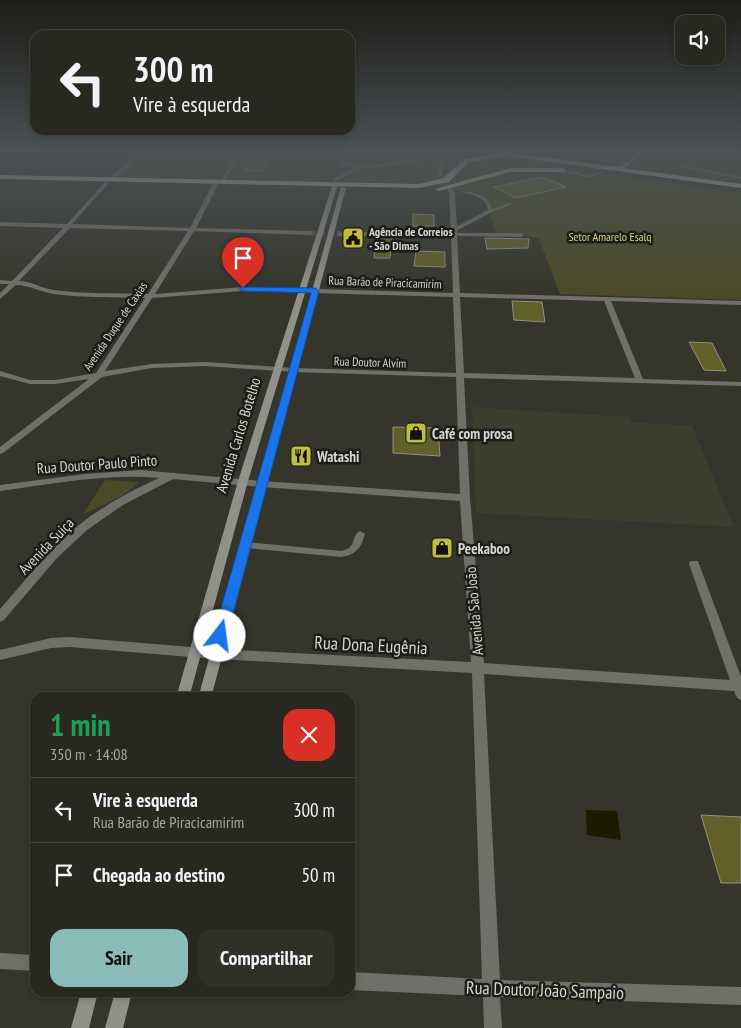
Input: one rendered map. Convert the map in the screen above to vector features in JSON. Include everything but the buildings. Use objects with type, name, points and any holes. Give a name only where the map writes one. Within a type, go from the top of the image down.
[{"type":"main road","name":"Avenida Carlos Botelho","points":[[184,692],[243,481],[330,199]]},
{"type":"main road","points":[[206,692],[340,199]]},
{"type":"main road","points":[[80,1028],[89,997]]},
{"type":"main road","points":[[114,1028],[123,997]]},
{"type":"street","points":[[0,297],[93,199]]},
{"type":"street","name":"Avenida Duque de Caxias","points":[[0,451],[99,375],[210,199]]},
{"type":"street","name":"Avenida São João","points":[[452,199],[458,295],[465,498],[478,668],[493,1028]]},
{"type":"street","points":[[0,224],[310,234]]},
{"type":"street","points":[[340,234],[454,232],[521,235]]},
{"type":"street","name":"Rua Barão de Piracicamirim","points":[[0,282],[14,282],[48,291],[71,294],[150,296],[229,289],[741,303]]},
{"type":"street","points":[[606,298],[640,380]]},
{"type":"street","name":"Rua Doutor Alvim","points":[[0,374],[30,382],[55,382],[152,366],[205,364],[293,370],[741,384]]},
{"type":"street","name":"Rua Doutor Paulo Pinto","points":[[0,488],[94,476],[141,473],[261,484],[465,498]]},
{"type":"street","name":"Avenida Suiça","points":[[0,617],[71,538],[100,514],[142,489],[172,475]]},
{"type":"street","points":[[694,564],[740,689]]},
{"type":"street","name":"Rua Dona Eugênia","points":[[0,655],[51,643],[70,642],[195,653],[478,668],[740,689]]},
{"type":"street","points":[[0,961],[30,963]]},
{"type":"street","name":"Rua Doutor João Sampaio","points":[[355,981],[491,988],[741,996]]},
{"type":"lane","points":[[482,199],[490,204],[490,211]]},
{"type":"lane","points":[[454,232],[490,211],[510,204]]},
{"type":"lane","points":[[245,545],[341,554],[350,553],[357,547],[360,534]]},
{"type":"shaded area","points":[[472,407],[629,417],[632,422],[692,426],[734,527],[476,513]]},
{"type":"shaded area","points":[[586,810],[617,811],[621,840],[587,835]]},
{"type":"green space","name":"Setor Amarelo Esalq","points":[[483,199],[741,199],[741,300],[560,294],[539,239],[526,235],[496,234],[487,201]]},
{"type":"green space","points":[[105,480],[139,482],[120,497],[83,514]]},
{"type":"tunnel","points":[[310,233],[340,234]]},
{"type":"place","name":"Agência de Correios - São Dimas","points":[[353,238]]},
{"type":"place","name":"Café com prosa","points":[[416,433]]},
{"type":"place","name":"Watashi","points":[[301,456]]},
{"type":"place","name":"Peekaboo","points":[[442,548]]},
{"type":"route","points":[[220,636],[315,291],[243,288]]}]
